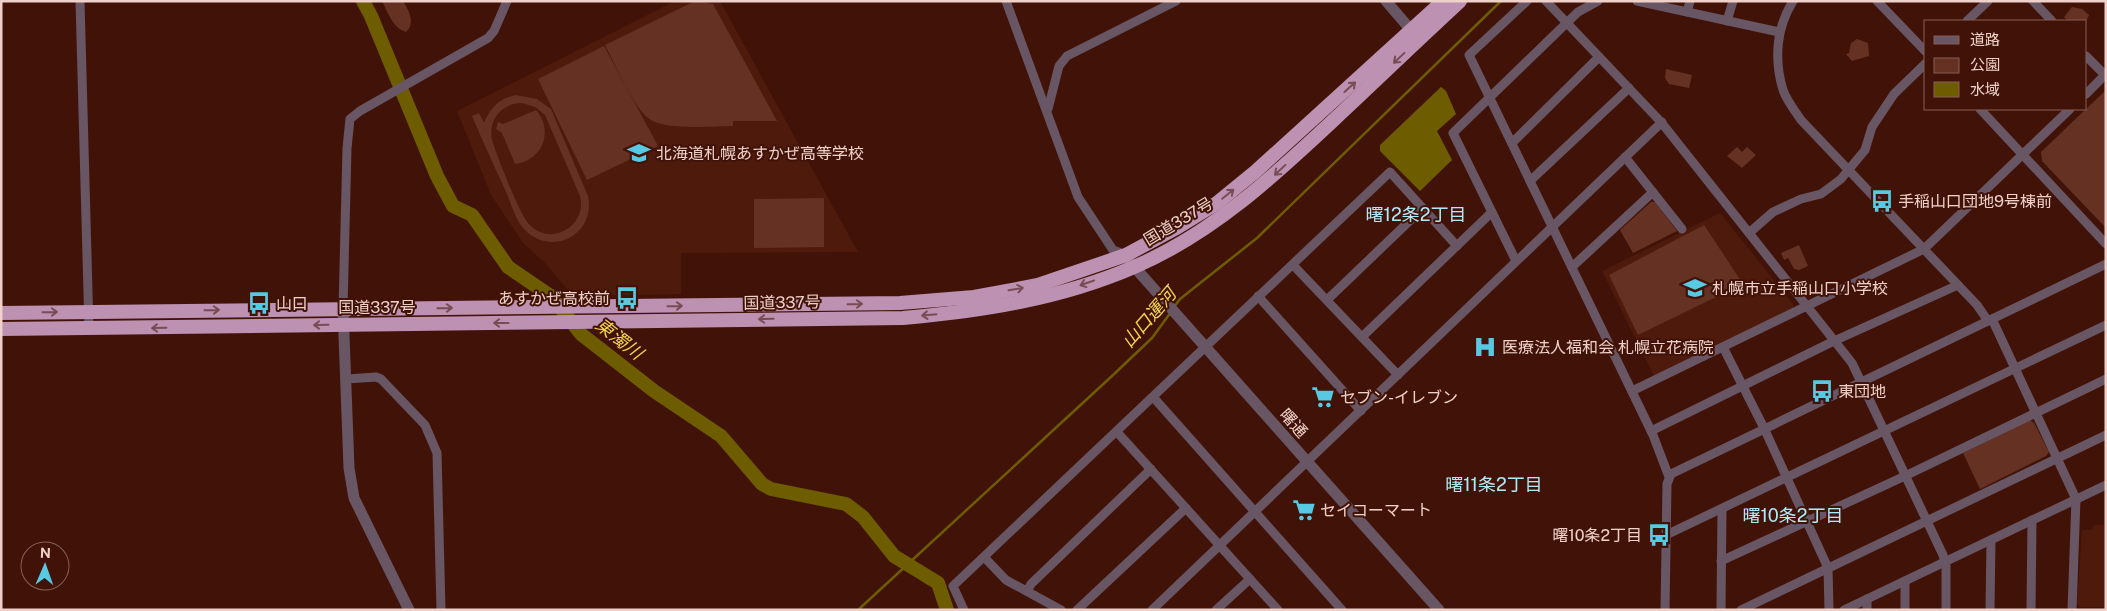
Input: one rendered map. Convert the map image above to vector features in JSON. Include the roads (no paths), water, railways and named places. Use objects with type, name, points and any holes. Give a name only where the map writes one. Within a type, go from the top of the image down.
[{"type":"highway","name":"国道337号","points":[[1,329],[902,318],[976,311],[1043,298],[1130,261],[1186,241],[1223,216],[1274,176],[1415,36],[1443,1]]},
{"type":"highway","name":"国道337号","points":[[1415,36],[1460,1]]},
{"type":"highway","name":"国道337号","points":[[1,313],[900,303],[974,297],[1038,285],[1130,261]]},
{"type":"street","points":[[80,1],[89,329]]},
{"type":"street","points":[[409,610],[354,498],[349,468],[343,309],[347,148],[350,119],[360,111],[488,38],[494,32],[508,1]]},
{"type":"street","points":[[1006,1],[1040,95],[1048,110],[1078,197],[1113,250],[1130,261]]},
{"type":"street","points":[[1048,110],[1048,102],[1059,66],[1067,56],[1176,1]]},
{"type":"street","points":[[1386,1],[1415,36]]},
{"type":"street","points":[[1527,1],[1469,56],[1632,391],[1651,431],[1669,477]]},
{"type":"street","points":[[1546,1],[1662,122],[1852,363],[1945,562],[1946,610]]},
{"type":"street","points":[[1516,261],[1453,133],[1567,23],[1588,5],[1598,1]]},
{"type":"street","points":[[1688,12],[1690,1]]},
{"type":"street","points":[[1727,21],[1733,1]]},
{"type":"street","points":[[1793,1],[1786,12],[1779,32],[1778,65],[1784,92],[1801,120],[1978,305],[1990,320],[2015,368],[2076,499],[2072,610]]},
{"type":"street","points":[[1877,1],[1924,50]]},
{"type":"street","points":[[1968,20],[1988,1]]},
{"type":"street","points":[[2033,1],[2051,20]]},
{"type":"street","points":[[1640,2],[1779,32]]},
{"type":"street","points":[[1512,144],[1599,57]]},
{"type":"street","points":[[2087,57],[2105,75],[2087,93]]},
{"type":"street","points":[[1749,233],[1773,212],[1801,199],[1821,194],[1848,171],[1865,150],[1872,127],[1894,94],[1924,65]]},
{"type":"street","points":[[1530,181],[1629,88]]},
{"type":"street","points":[[1981,110],[2106,244]]},
{"type":"street","points":[[1632,391],[1924,250],[2069,110]]},
{"type":"street","points":[[1152,610],[1662,122]]},
{"type":"street","points":[[1625,157],[1682,229]]},
{"type":"street","points":[[964,610],[953,586],[1154,398],[1204,347],[1390,172],[1457,246]]},
{"type":"street","points":[[1572,268],[1653,192]]},
{"type":"street","points":[[1327,300],[1423,208]]},
{"type":"street","points":[[1362,337],[1492,212]]},
{"type":"street","name":"曙通","points":[[1130,261],[1180,320],[1439,610]]},
{"type":"street","points":[[1665,610],[1666,484],[1669,477],[1764,428],[2106,264]]},
{"type":"street","points":[[1293,265],[1398,375]]},
{"type":"street","points":[[1651,431],[1834,341],[1958,285]]},
{"type":"street","points":[[1258,296],[1361,410]]},
{"type":"street","points":[[1666,534],[2106,325]]},
{"type":"street","points":[[1723,347],[1764,428],[1828,568],[1828,610]]},
{"type":"street","points":[[347,379],[376,377],[381,379],[425,425],[432,436],[439,465],[441,610]]},
{"type":"street","points":[[1721,561],[1905,476],[2106,379]]},
{"type":"street","points":[[1154,398],[1342,610]]},
{"type":"street","points":[[1117,432],[1278,610]]},
{"type":"street","points":[[1741,610],[2106,435]]},
{"type":"street","points":[[1028,591],[1031,584],[1151,469]]},
{"type":"street","points":[[1844,610],[2106,485]]},
{"type":"street","points":[[1077,610],[1186,508]]},
{"type":"street","points":[[1721,610],[1722,509]]},
{"type":"street","points":[[2031,610],[2032,520]]},
{"type":"street","points":[[1990,540],[1990,610]]},
{"type":"street","points":[[984,557],[1006,580],[1061,610]]},
{"type":"street","points":[[1216,610],[1250,579]]},
{"type":"street","points":[[1905,581],[1905,610]]},
{"type":"street","points":[[1867,600],[1867,610]]},
{"type":"water","points":[[1441,87],[1446,91],[1456,114],[1437,131],[1452,160],[1420,191],[1380,151],[1380,145]]},
{"type":"waterway","name":"東濁川","points":[[363,1],[371,16],[437,176],[453,206],[472,215],[508,267],[552,297],[581,334],[654,391],[721,436],[762,484],[771,489],[846,504],[863,517],[894,556],[938,583],[947,610]]},
{"type":"waterway","name":"山口運河","points":[[1174,307],[1180,299],[1257,238],[1501,1]]},
{"type":"waterway","name":"山口運河","points":[[858,610],[1152,338],[1171,312]]},
{"type":"place","name":"北海道札幌あすかぜ高等学校","points":[[639,153]]},
{"type":"place","name":"手稲山口団地9号棟前","points":[[1882,201]]},
{"type":"place","name":"札幌市立手稲山口小学校","points":[[1695,288]]},
{"type":"place","name":"あすかぜ高校前","points":[[627,298]]},
{"type":"place","name":"山口","points":[[259,303]]},
{"type":"place","name":"医療法人福和会 札幌立花病院","points":[[1485,347]]},
{"type":"place","name":"東団地","points":[[1822,391]]},
{"type":"place","name":"セブン-イレブン","points":[[1323,397]]},
{"type":"place","name":"セイコーマート","points":[[1304,510]]},
{"type":"place","name":"曙10条2丁目","points":[[1659,535]]},
{"type":"district","name":"曙12条2丁目","points":[[1416,215]]},
{"type":"district","name":"曙11条2丁目","points":[[1494,485]]},
{"type":"district","name":"曙10条2丁目","points":[[1793,516]]}]
